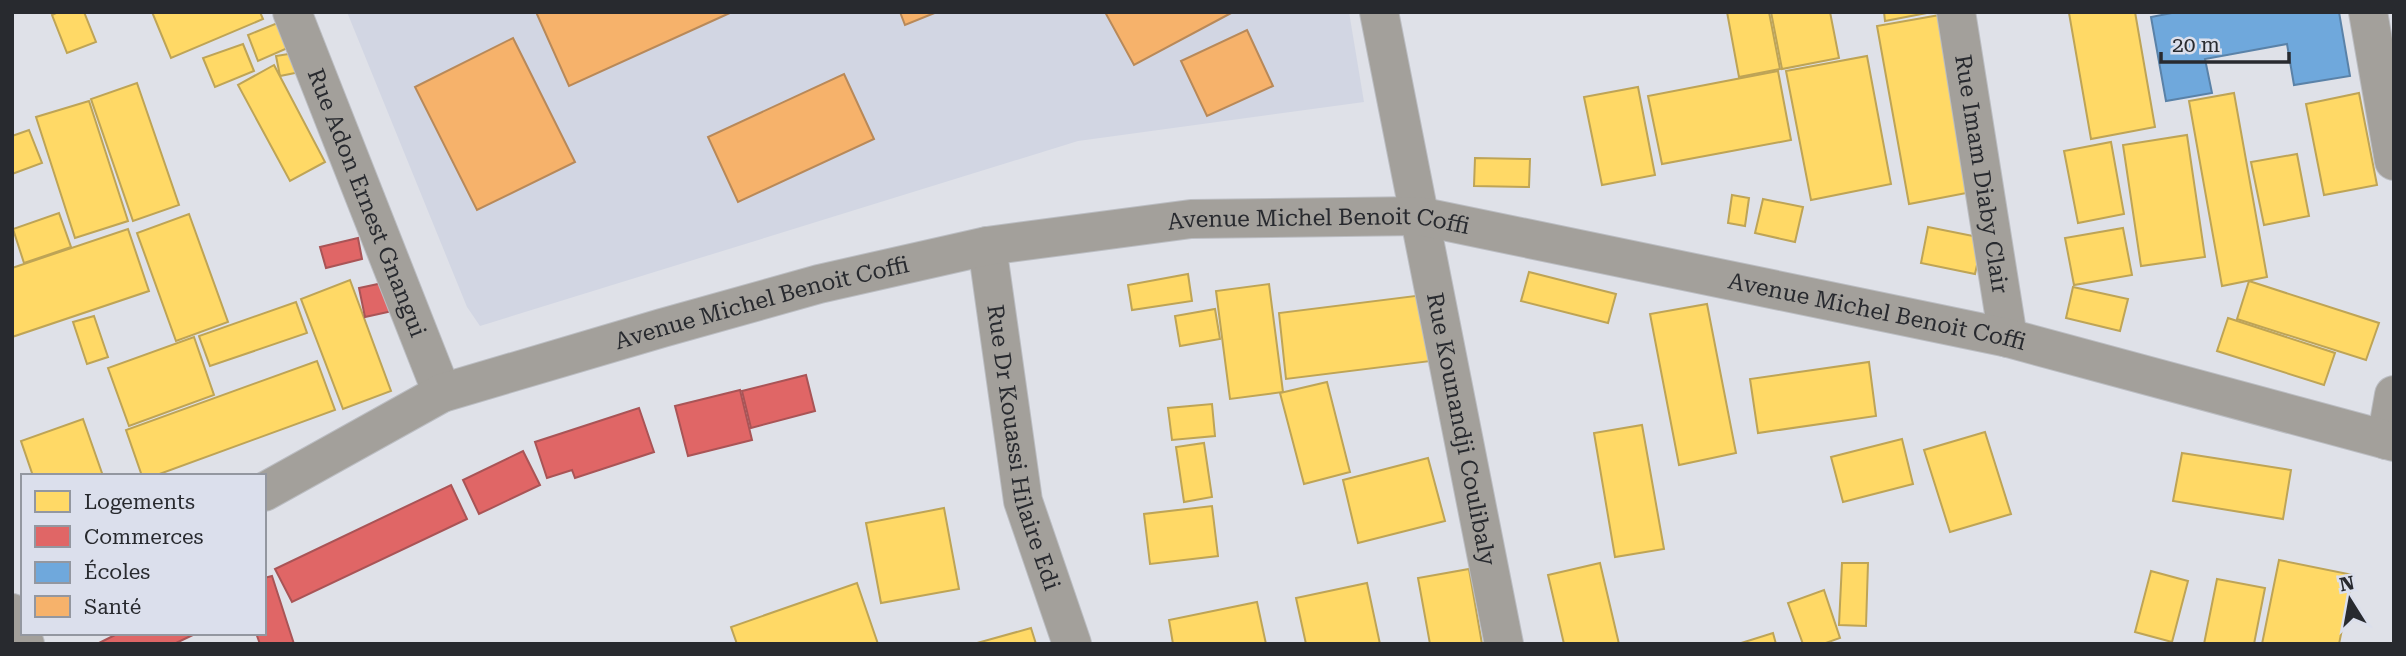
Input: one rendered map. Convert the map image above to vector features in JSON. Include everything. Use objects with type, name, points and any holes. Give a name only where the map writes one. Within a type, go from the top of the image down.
[{"type":"street","name":"Rue Adon Ernest Gnangui","points":[[292,12],[442,393]]},
{"type":"street","name":"Rue Kounandji Coulibaly","points":[[1379,12],[1504,644]]},
{"type":"street","name":"Rue Imam Diaby Clair","points":[[1956,12],[2008,338]]},
{"type":"street","points":[[2368,12],[2394,161]]},
{"type":"street","name":"Avenue Michel Benoit Coffi","points":[[266,491],[442,393],[819,284],[987,246],[1191,219],[1419,216],[2008,338],[2390,441]]},
{"type":"street","name":"Rue Dr Kouassi Hilaire Edi","points":[[987,246],[1023,501],[1072,644]]},
{"type":"street","points":[[2390,441],[2394,396]]},
{"type":"shaded area","points":[[347,12],[1349,12],[1364,102],[1078,141],[480,326],[467,307]]},
{"type":"building: Logements","points":[[58,12],[84,12],[96,42],[67,53],[52,15]]},
{"type":"building: Logements","points":[[152,12],[260,12],[263,19],[171,58]]},
{"type":"building: Logements","points":[[1727,12],[1769,12],[1780,69],[1739,77]]},
{"type":"building: Logements","points":[[1771,12],[1830,12],[1839,58],[1782,69]]},
{"type":"building: Logements","points":[[1884,12],[1932,12],[1885,21]]},
{"type":"building: Logements","points":[[2135,12],[2155,127],[2091,139],[2069,13]]},
{"type":"building: Logements","points":[[1951,13],[1982,190],[1909,204],[1877,26]]},
{"type":"building: Logements","points":[[280,22],[290,47],[258,61],[248,35]]},
{"type":"building: Logements","points":[[243,44],[254,71],[215,87],[203,58]]},
{"type":"building: Logements","points":[[301,52],[305,71],[280,76],[276,56]]},
{"type":"building: Logements","points":[[1867,56],[1891,184],[1811,200],[1786,71]]},
{"type":"building: Logements","points":[[274,65],[325,162],[290,181],[238,85]]},
{"type":"building: Logements","points":[[1778,71],[1791,140],[1662,164],[1648,96]]},
{"type":"building: Logements","points":[[137,83],[179,205],[133,221],[91,99]]},
{"type":"building: Logements","points":[[1638,87],[1655,175],[1602,185],[1584,97]]},
{"type":"building: Logements","points":[[2234,93],[2267,277],[2222,286],[2189,101]]},
{"type":"building: Logements","points":[[2359,93],[2377,185],[2324,195],[2306,104]]},
{"type":"building: Logements","points":[[89,101],[128,221],[75,238],[36,117]]},
{"type":"building: Logements","points":[[29,130],[42,163],[12,174],[12,136]]},
{"type":"building: Logements","points":[[2187,135],[2205,257],[2141,266],[2123,145]]},
{"type":"building: Logements","points":[[2111,142],[2124,214],[2078,223],[2064,151]]},
{"type":"building: Logements","points":[[2297,154],[2309,216],[2264,225],[2251,162]]},
{"type":"building: Logements","points":[[1475,158],[1530,159],[1529,187],[1474,186]]},
{"type":"building: Logements","points":[[1732,195],[1749,198],[1745,226],[1728,223]]},
{"type":"building: Logements","points":[[1763,199],[1803,207],[1795,242],[1755,233]]},
{"type":"building: Logements","points":[[59,213],[71,247],[24,263],[13,229]]},
{"type":"building: Logements","points":[[189,214],[228,322],[176,341],[137,233]]},
{"type":"building: Logements","points":[[1928,227],[1983,238],[1975,274],[1921,263]]},
{"type":"building: Logements","points":[[2123,228],[2132,275],[2074,285],[2065,238]]},
{"type":"building: Logements","points":[[128,229],[149,291],[12,337],[12,268]]},
{"type":"building: Logements","points":[[1529,272],[1616,294],[1608,323],[1521,301]]},
{"type":"building: Logements","points":[[1188,274],[1192,301],[1132,310],[1128,285]]},
{"type":"building: Logements","points":[[350,280],[391,391],[343,409],[301,299]]},
{"type":"building: Logements","points":[[2249,281],[2379,323],[2366,360],[2237,319]]},
{"type":"building: Logements","points":[[1269,284],[1283,392],[1230,399],[1216,291]]},
{"type":"building: Logements","points":[[2073,287],[2128,299],[2120,331],[2066,318]]},
{"type":"building: Logements","points":[[1423,295],[1431,361],[1286,379],[1279,313]]},
{"type":"building: Logements","points":[[296,302],[307,333],[210,366],[199,336]]},
{"type":"building: Logements","points":[[1707,304],[1736,453],[1679,465],[1650,314]]},
{"type":"building: Logements","points":[[1215,309],[1220,339],[1180,346],[1175,316]]},
{"type":"building: Logements","points":[[94,316],[108,357],[87,364],[73,322]]},
{"type":"building: Logements","points":[[2228,318],[2335,353],[2324,385],[2217,351]]},
{"type":"building: Logements","points":[[194,337],[214,395],[129,426],[108,368]]},
{"type":"building: Logements","points":[[317,361],[335,410],[159,474],[141,474],[126,430]]},
{"type":"building: Logements","points":[[1869,362],[1876,416],[1758,433],[1750,379]]},
{"type":"building: Logements","points":[[1327,382],[1350,472],[1304,484],[1280,393]]},
{"type":"building: Logements","points":[[1212,404],[1215,436],[1172,440],[1168,408]]},
{"type":"building: Logements","points":[[83,419],[102,474],[32,474],[21,441]]},
{"type":"building: Logements","points":[[1642,425],[1664,549],[1615,557],[1594,433]]},
{"type":"building: Logements","points":[[1985,432],[2011,514],[1950,532],[1924,450]]},
{"type":"building: Logements","points":[[1902,439],[1913,484],[1843,502],[1831,457]]},
{"type":"building: Logements","points":[[1204,443],[1212,497],[1184,502],[1176,447]]},
{"type":"building: Logements","points":[[2182,453],[2291,470],[2283,519],[2173,501]]},
{"type":"building: Logements","points":[[1428,458],[1445,521],[1358,543],[1343,480]]},
{"type":"building: Logements","points":[[1212,506],[1218,556],[1150,564],[1144,514]]},
{"type":"building: Logements","points":[[944,508],[959,589],[881,603],[866,523]]},
{"type":"building: Logements","points":[[2279,560],[2353,575],[2339,644],[2262,644]]},
{"type":"building: Logements","points":[[1600,563],[1619,644],[1564,644],[1548,575]]},
{"type":"building: Logements","points":[[1842,563],[1868,563],[1866,626],[1839,625]]},
{"type":"building: Logements","points":[[1469,569],[1482,644],[1430,644],[1418,578]]},
{"type":"building: Logements","points":[[2151,571],[2188,581],[2172,642],[2135,632]]},
{"type":"building: Logements","points":[[2217,579],[2265,588],[2254,644],[2204,644]]},
{"type":"building: Logements","points":[[857,583],[878,644],[737,644],[731,627]]},
{"type":"building: Logements","points":[[1367,583],[1380,644],[1306,644],[1296,598]]},
{"type":"building: Logements","points":[[1824,590],[1840,638],[1823,644],[1803,644],[1788,603]]},
{"type":"building: Logements","points":[[1257,602],[1266,644],[1173,644],[1169,620]]},
{"type":"building: Logements","points":[[1031,628],[1036,644],[977,644],[977,643]]},
{"type":"building: Logements","points":[[1773,633],[1776,644],[1738,644]]},
{"type":"building: Commerces","points":[[358,238],[362,259],[326,268],[320,247]]},
{"type":"building: Commerces","points":[[392,281],[397,310],[365,317],[359,288]]},
{"type":"building: Commerces","points":[[806,375],[815,411],[751,428],[742,391]]},
{"type":"building: Commerces","points":[[740,390],[752,440],[688,456],[675,406]]},
{"type":"building: Commerces","points":[[639,408],[654,452],[575,478],[572,470],[547,478],[535,442]]},
{"type":"building: Commerces","points":[[523,451],[540,485],[479,514],[463,480]]},
{"type":"building: Commerces","points":[[451,485],[467,519],[292,602],[275,569]]},
{"type":"building: Commerces","points":[[272,576],[294,644],[260,644],[257,635],[266,635],[266,578]]},
{"type":"building: Commerces","points":[[115,635],[193,635],[174,644],[97,644]]},
{"type":"building: Écoles","points":[[2177,12],[2339,12],[2350,76],[2294,85],[2287,44],[2205,59],[2212,93],[2166,101],[2151,17]]},
{"type":"building: Santé","points":[[536,12],[732,12],[569,86]]},
{"type":"building: Santé","points":[[900,12],[937,12],[905,25]]},
{"type":"building: Santé","points":[[1105,12],[1233,12],[1134,65]]},
{"type":"building: Santé","points":[[1247,30],[1273,86],[1207,116],[1181,61]]},
{"type":"building: Santé","points":[[513,38],[575,162],[477,210],[415,87]]},
{"type":"building: Santé","points":[[844,74],[874,139],[738,202],[708,137]]}]
